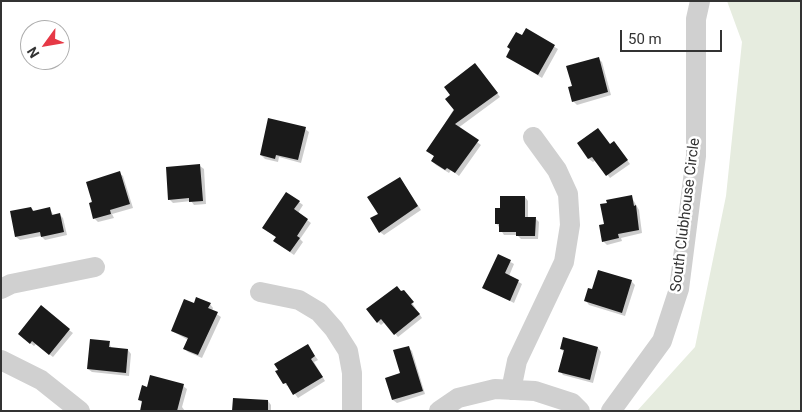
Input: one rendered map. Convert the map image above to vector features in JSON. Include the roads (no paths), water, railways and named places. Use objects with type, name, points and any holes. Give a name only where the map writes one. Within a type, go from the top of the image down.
[{"type":"street","name":"South Clubhouse Circle","points":[[610,411],[662,341],[679,289],[696,156],[696,18],[700,1]]},
{"type":"street","points":[[511,390],[517,361],[564,262],[570,225],[568,194],[557,170],[533,137]]},
{"type":"street","points":[[1,289],[11,284],[95,267]]},
{"type":"street","points":[[260,292],[299,300],[319,312],[334,329],[348,352],[352,373],[352,411]]},
{"type":"street","points":[[1,360],[41,380],[80,411]]},
{"type":"street","points":[[440,411],[458,398],[495,389],[535,391],[572,404],[580,411]]}]
